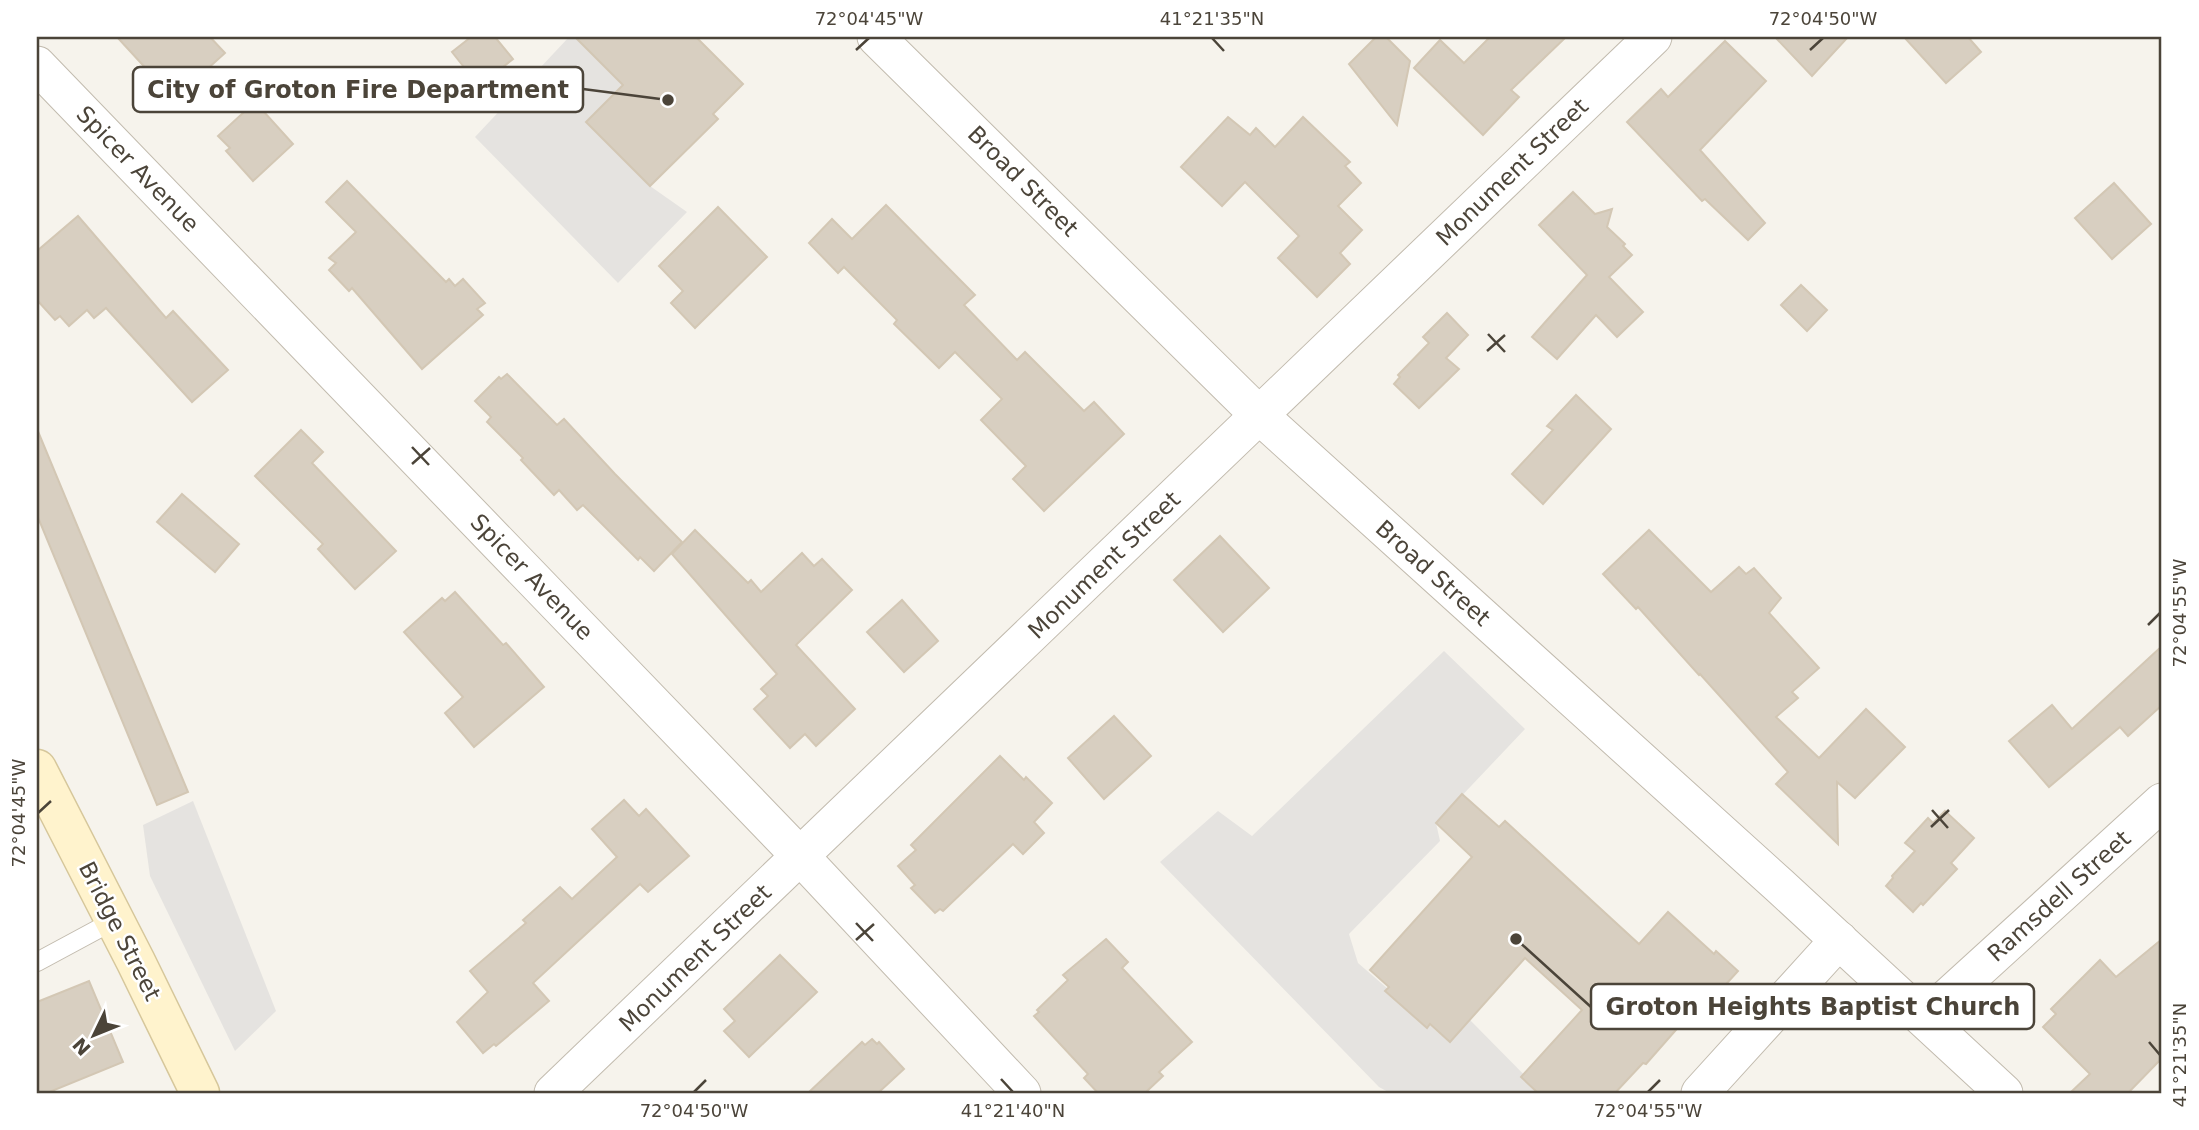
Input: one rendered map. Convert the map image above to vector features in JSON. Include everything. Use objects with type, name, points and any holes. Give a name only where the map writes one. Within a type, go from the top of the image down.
[{"type":"street","name":"Broad Street","points":[[876,37],[1259,415],[1925,1018],[2004,1093]]},
{"type":"street","name":"Monument Street","points":[[553,1093],[1653,37]]},
{"type":"street","name":"Spicer Avenue","points":[[37,65],[801,857],[1022,1093]]},
{"type":"street","name":"Bridge Street","points":[[37,769],[200,1093]]},
{"type":"street","name":"Ramsdell Street","points":[[1925,1018],[2162,802]]},
{"type":"street","points":[[1700,1093],[1839,940]]},
{"type":"lane","points":[[37,962],[115,920]]},
{"type":"shaded area","points":[[569,37],[575,37],[623,85],[586,122],[650,186],[687,212],[618,283],[475,137]]},
{"type":"shaded area","points":[[1444,651],[1525,729],[1436,823],[1440,841],[1349,934],[1358,963],[1449,1042],[1470,1020],[1542,1093],[1390,1093],[1379,1087],[1160,862],[1218,811],[1252,836]]},
{"type":"shaded area","points":[[193,801],[276,1011],[235,1051],[150,876],[143,825]]},
{"type":"building","points":[[117,37],[210,37],[225,53],[174,99]]},
{"type":"building","points":[[471,37],[495,37],[513,59],[479,86],[452,52]]},
{"type":"building","points":[[575,37],[696,37],[743,84],[713,114],[718,119],[650,186],[586,122],[623,85]]},
{"type":"building","points":[[1376,37],[1386,37],[1410,61],[1397,125],[1349,64]]},
{"type":"building","points":[[1490,37],[1566,37],[1511,90],[1519,97],[1483,135],[1414,68],[1440,40],[1464,63]]},
{"type":"building","points":[[1775,37],[1848,37],[1812,76]]},
{"type":"building","points":[[1904,37],[1968,37],[1981,52],[1946,83]]},
{"type":"building","points":[[1725,41],[1766,81],[1700,150],[1765,223],[1748,240],[1705,199],[1702,201],[1627,122],[1661,89],[1668,97]]},
{"type":"building","points":[[255,102],[293,144],[253,181],[226,151],[230,148],[218,136]]},
{"type":"building","points":[[1228,117],[1250,135],[1256,128],[1275,147],[1303,117],[1350,162],[1345,166],[1361,183],[1338,206],[1362,230],[1340,253],[1350,264],[1317,297],[1278,258],[1299,236],[1245,182],[1222,206],[1181,167]]},
{"type":"building","points":[[347,181],[446,282],[449,279],[455,286],[463,279],[485,303],[477,309],[483,315],[422,369],[352,288],[349,291],[329,270],[336,263],[329,258],[356,232],[326,202]]},
{"type":"building","points":[[2114,183],[2151,224],[2112,259],[2075,218]]},
{"type":"building","points":[[1573,192],[1595,214],[1612,209],[1607,227],[1625,244],[1623,246],[1632,255],[1609,277],[1643,312],[1617,337],[1596,315],[1557,359],[1532,337],[1587,275],[1539,225]]},
{"type":"building","points":[[886,205],[975,295],[964,305],[1017,360],[1025,352],[1084,411],[1094,402],[1124,434],[1044,511],[1013,479],[1026,466],[981,420],[1002,399],[955,352],[939,368],[894,324],[897,320],[844,267],[838,273],[809,243],[832,219],[852,239]]},
{"type":"building","points":[[718,207],[767,257],[695,328],[671,303],[683,291],[659,266]]},
{"type":"building","points":[[78,216],[166,318],[173,311],[228,370],[192,402],[106,308],[94,318],[87,310],[69,326],[60,316],[55,320],[37,300],[37,251]]},
{"type":"building","points":[[1801,285],[1827,310],[1807,331],[1781,305]]},
{"type":"building","points":[[1447,313],[1468,335],[1446,358],[1459,369],[1419,408],[1394,384],[1400,377],[1398,375],[1429,343],[1423,337]]},
{"type":"building","points":[[507,374],[557,425],[564,419],[682,542],[654,571],[640,557],[638,560],[583,505],[577,510],[559,490],[554,495],[521,460],[523,458],[487,422],[491,417],[475,401],[499,377],[501,379]]},
{"type":"building","points":[[1576,395],[1611,429],[1543,504],[1512,474],[1553,430],[1547,426]]},
{"type":"building","points":[[37,429],[188,792],[157,805],[37,515]]},
{"type":"building","points":[[301,430],[323,452],[312,463],[396,551],[355,589],[318,549],[323,544],[255,476]]},
{"type":"building","points":[[182,494],[239,544],[215,572],[157,522]]},
{"type":"building","points":[[695,530],[748,583],[751,580],[761,592],[802,553],[814,566],[822,559],[852,590],[796,645],[855,709],[816,746],[805,734],[790,748],[754,709],[768,696],[761,689],[777,674],[672,554]]},
{"type":"building","points":[[1649,530],[1711,592],[1739,567],[1746,574],[1754,568],[1781,598],[1769,613],[1819,668],[1792,692],[1798,698],[1776,717],[1819,758],[1866,709],[1905,747],[1855,798],[1837,782],[1838,844],[1776,784],[1788,772],[1638,607],[1636,609],[1603,574]]},
{"type":"building","points":[[1220,536],[1269,588],[1223,632],[1174,580]]},
{"type":"building","points":[[455,592],[503,645],[506,643],[544,687],[474,747],[445,713],[463,697],[404,632],[442,598],[445,601]]},
{"type":"building","points":[[902,600],[938,641],[904,672],[867,632]]},
{"type":"building","points":[[2162,646],[2162,705],[2128,736],[2120,727],[2049,787],[2009,741],[2052,705],[2072,729]]},
{"type":"building","points":[[1114,716],[1151,756],[1104,799],[1068,758]]},
{"type":"building","points":[[1000,756],[1052,803],[1034,822],[1044,833],[1023,854],[1013,844],[943,911],[940,909],[935,913],[911,888],[915,885],[898,866],[916,850],[911,845]]},
{"type":"building","points":[[1462,794],[1499,827],[1505,821],[1639,944],[1668,912],[1714,954],[1716,951],[1738,971],[1687,1027],[1682,1023],[1646,1064],[1643,1063],[1615,1093],[1538,1093],[1521,1077],[1582,1010],[1525,958],[1450,1042],[1430,1024],[1427,1028],[1385,991],[1389,987],[1370,970],[1472,857],[1436,823]]},
{"type":"building","points":[[624,800],[639,816],[646,809],[689,856],[648,892],[640,884],[533,983],[549,1001],[496,1046],[494,1044],[483,1053],[457,1022],[488,992],[470,971],[526,923],[523,920],[560,887],[572,899],[617,857],[592,829]]},
{"type":"building","points":[[1945,811],[1974,838],[1951,863],[1957,869],[1913,912],[1886,886],[1915,851],[1905,843],[1928,818],[1933,823]]},
{"type":"building","points":[[1106,939],[1128,962],[1122,968],[1192,1042],[1159,1072],[1163,1076],[1145,1093],[1098,1093],[1084,1078],[1088,1074],[1034,1016],[1068,980],[1063,975]]},
{"type":"building","points":[[2162,939],[2162,1058],[2128,1093],[2070,1093],[2090,1074],[2043,1027],[2056,1014],[2051,1009],[2100,960],[2116,977]]},
{"type":"building","points":[[780,955],[817,992],[749,1057],[724,1031],[735,1021],[724,1009]]},
{"type":"building","points":[[89,981],[123,1062],[47,1093],[37,1093],[37,1002]]},
{"type":"building","points":[[872,1039],[877,1044],[879,1042],[904,1069],[878,1093],[808,1093],[862,1042],[865,1045]]},
{"type":"place","name":"City of Groton Fire Department","points":[[668,100]]},
{"type":"place","name":"Groton Heights Baptist Church","points":[[1516,939]]}]
